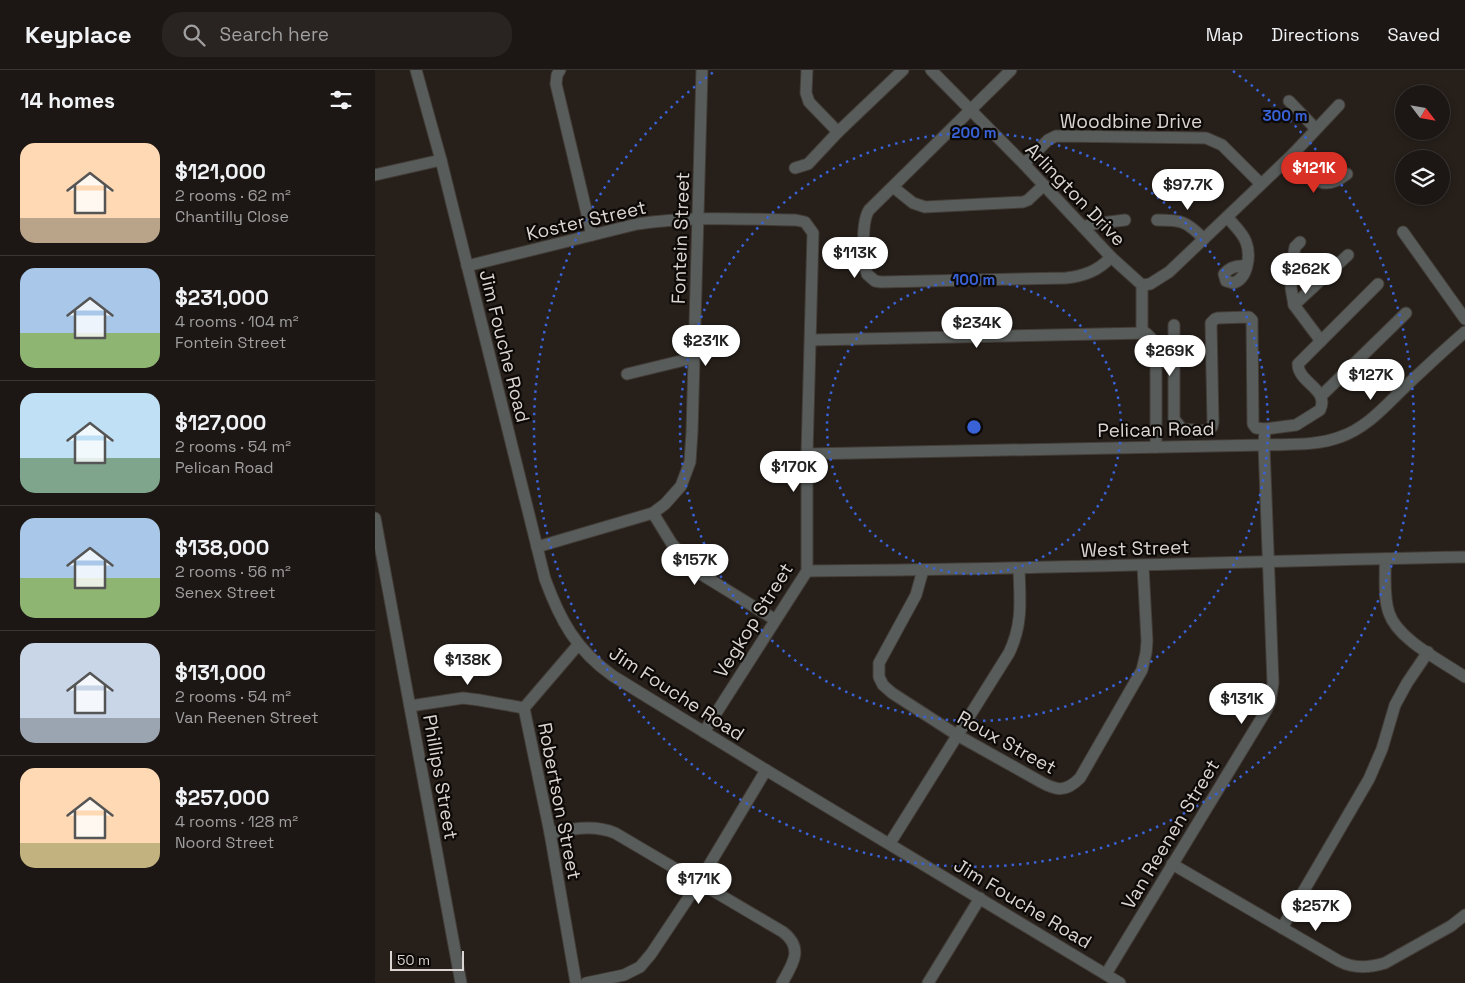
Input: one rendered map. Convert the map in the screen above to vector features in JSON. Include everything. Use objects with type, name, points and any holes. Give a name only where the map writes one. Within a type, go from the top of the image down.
[{"type":"street","name":"Jim Fouche Road","points":[[416,70],[441,160],[545,579],[557,610],[578,645],[606,670],[704,732],[1120,983]]},
{"type":"street","points":[[560,70],[557,75],[556,84],[592,235]]},
{"type":"street","name":"Fontein Street","points":[[537,547],[653,513],[665,504],[681,486],[687,474],[690,462],[702,70]]},
{"type":"street","points":[[807,70],[806,93],[809,102],[838,132]]},
{"type":"street","points":[[795,168],[808,164],[838,132],[903,70]]},
{"type":"street","name":"Arlington Drive","points":[[931,70],[1024,164],[1111,257],[1142,285]]},
{"type":"street","points":[[1011,70],[865,215],[865,267],[867,274],[875,281],[881,282],[1066,278],[1082,276],[1091,272],[1103,266],[1111,257]]},
{"type":"street","points":[[1289,101],[1315,128]]},
{"type":"street","points":[[1142,332],[1142,285],[1150,284],[1169,272],[1293,154],[1315,128],[1339,105]]},
{"type":"street","name":"Woodbine Drive","points":[[1024,164],[1049,140],[1057,136],[1206,138],[1222,145],[1261,184]]},
{"type":"street","points":[[1293,154],[1317,180],[1324,183],[1336,182],[1347,174]]},
{"type":"street","points":[[375,175],[441,160]]},
{"type":"street","points":[[893,187],[913,203],[925,207],[1023,202],[1028,200],[1044,185]]},
{"type":"street","points":[[1227,217],[1246,242],[1246,266]]},
{"type":"street","name":"Koster Street","points":[[467,266],[645,223],[697,219],[796,220],[805,222]]},
{"type":"street","points":[[1083,227],[1125,220]]},
{"type":"street","points":[[1157,220],[1179,220],[1193,228],[1204,239]]},
{"type":"street","name":"Vegkop Street","points":[[704,732],[807,571],[807,454],[813,233],[805,222]]},
{"type":"street","points":[[1403,232],[1465,319]]},
{"type":"street","points":[[1300,242],[1295,247],[1292,264],[1291,288],[1294,305],[1321,341]]},
{"type":"street","points":[[1294,305],[1348,255]]},
{"type":"street","points":[[1175,325],[1174,419],[1177,426],[1182,429],[1208,431],[1212,427],[1211,323],[1218,318],[1249,317],[1252,320],[1253,326],[1253,424],[1256,428],[1265,429],[1296,425],[1319,410],[1322,401],[1321,396],[1301,375],[1297,367],[1298,364],[1378,284]]},
{"type":"street","points":[[1321,396],[1406,313]]},
{"type":"street","points":[[811,340],[1147,333],[1157,347],[1156,447]]},
{"type":"street","name":"Pelican Road","points":[[807,454],[1317,443],[1350,433],[1374,417],[1464,337]]},
{"type":"street","points":[[627,374],[693,358]]},
{"type":"street","name":"Van Reenen Street","points":[[1106,974],[1270,702],[1273,683],[1265,429]]},
{"type":"street","points":[[653,513],[672,544],[704,576],[775,619]]},
{"type":"street","name":"Phillips Street","points":[[375,518],[461,983]]},
{"type":"street","name":"West Street","points":[[807,571],[1019,569],[1465,557]]},
{"type":"street","points":[[1385,558],[1389,613],[1399,629],[1428,652],[1465,676]]},
{"type":"street","name":"Roux Street","points":[[923,570],[916,596],[879,663],[879,677],[883,685],[892,693],[957,735],[1052,788],[1060,789],[1073,784],[1085,770],[1139,677],[1144,663],[1147,641],[1143,566]]},
{"type":"street","points":[[890,844],[1009,653],[1017,636],[1020,616],[1019,569]]},
{"type":"street","name":"Robertson Street","points":[[576,983],[550,833],[524,708],[578,645]]},
{"type":"street","points":[[1282,928],[1369,779],[1382,749],[1395,705],[1428,652]]},
{"type":"street","points":[[410,706],[463,698],[524,708]]},
{"type":"street","points":[[586,983],[624,975],[640,967],[651,954],[699,882],[766,770]]},
{"type":"street","points":[[550,833],[584,827],[605,828],[791,938],[795,948],[793,961],[782,983]]},
{"type":"street","points":[[1172,864],[1347,965],[1365,967],[1385,963],[1451,926],[1465,915]]},
{"type":"street","points":[[928,983],[980,898]]}]
